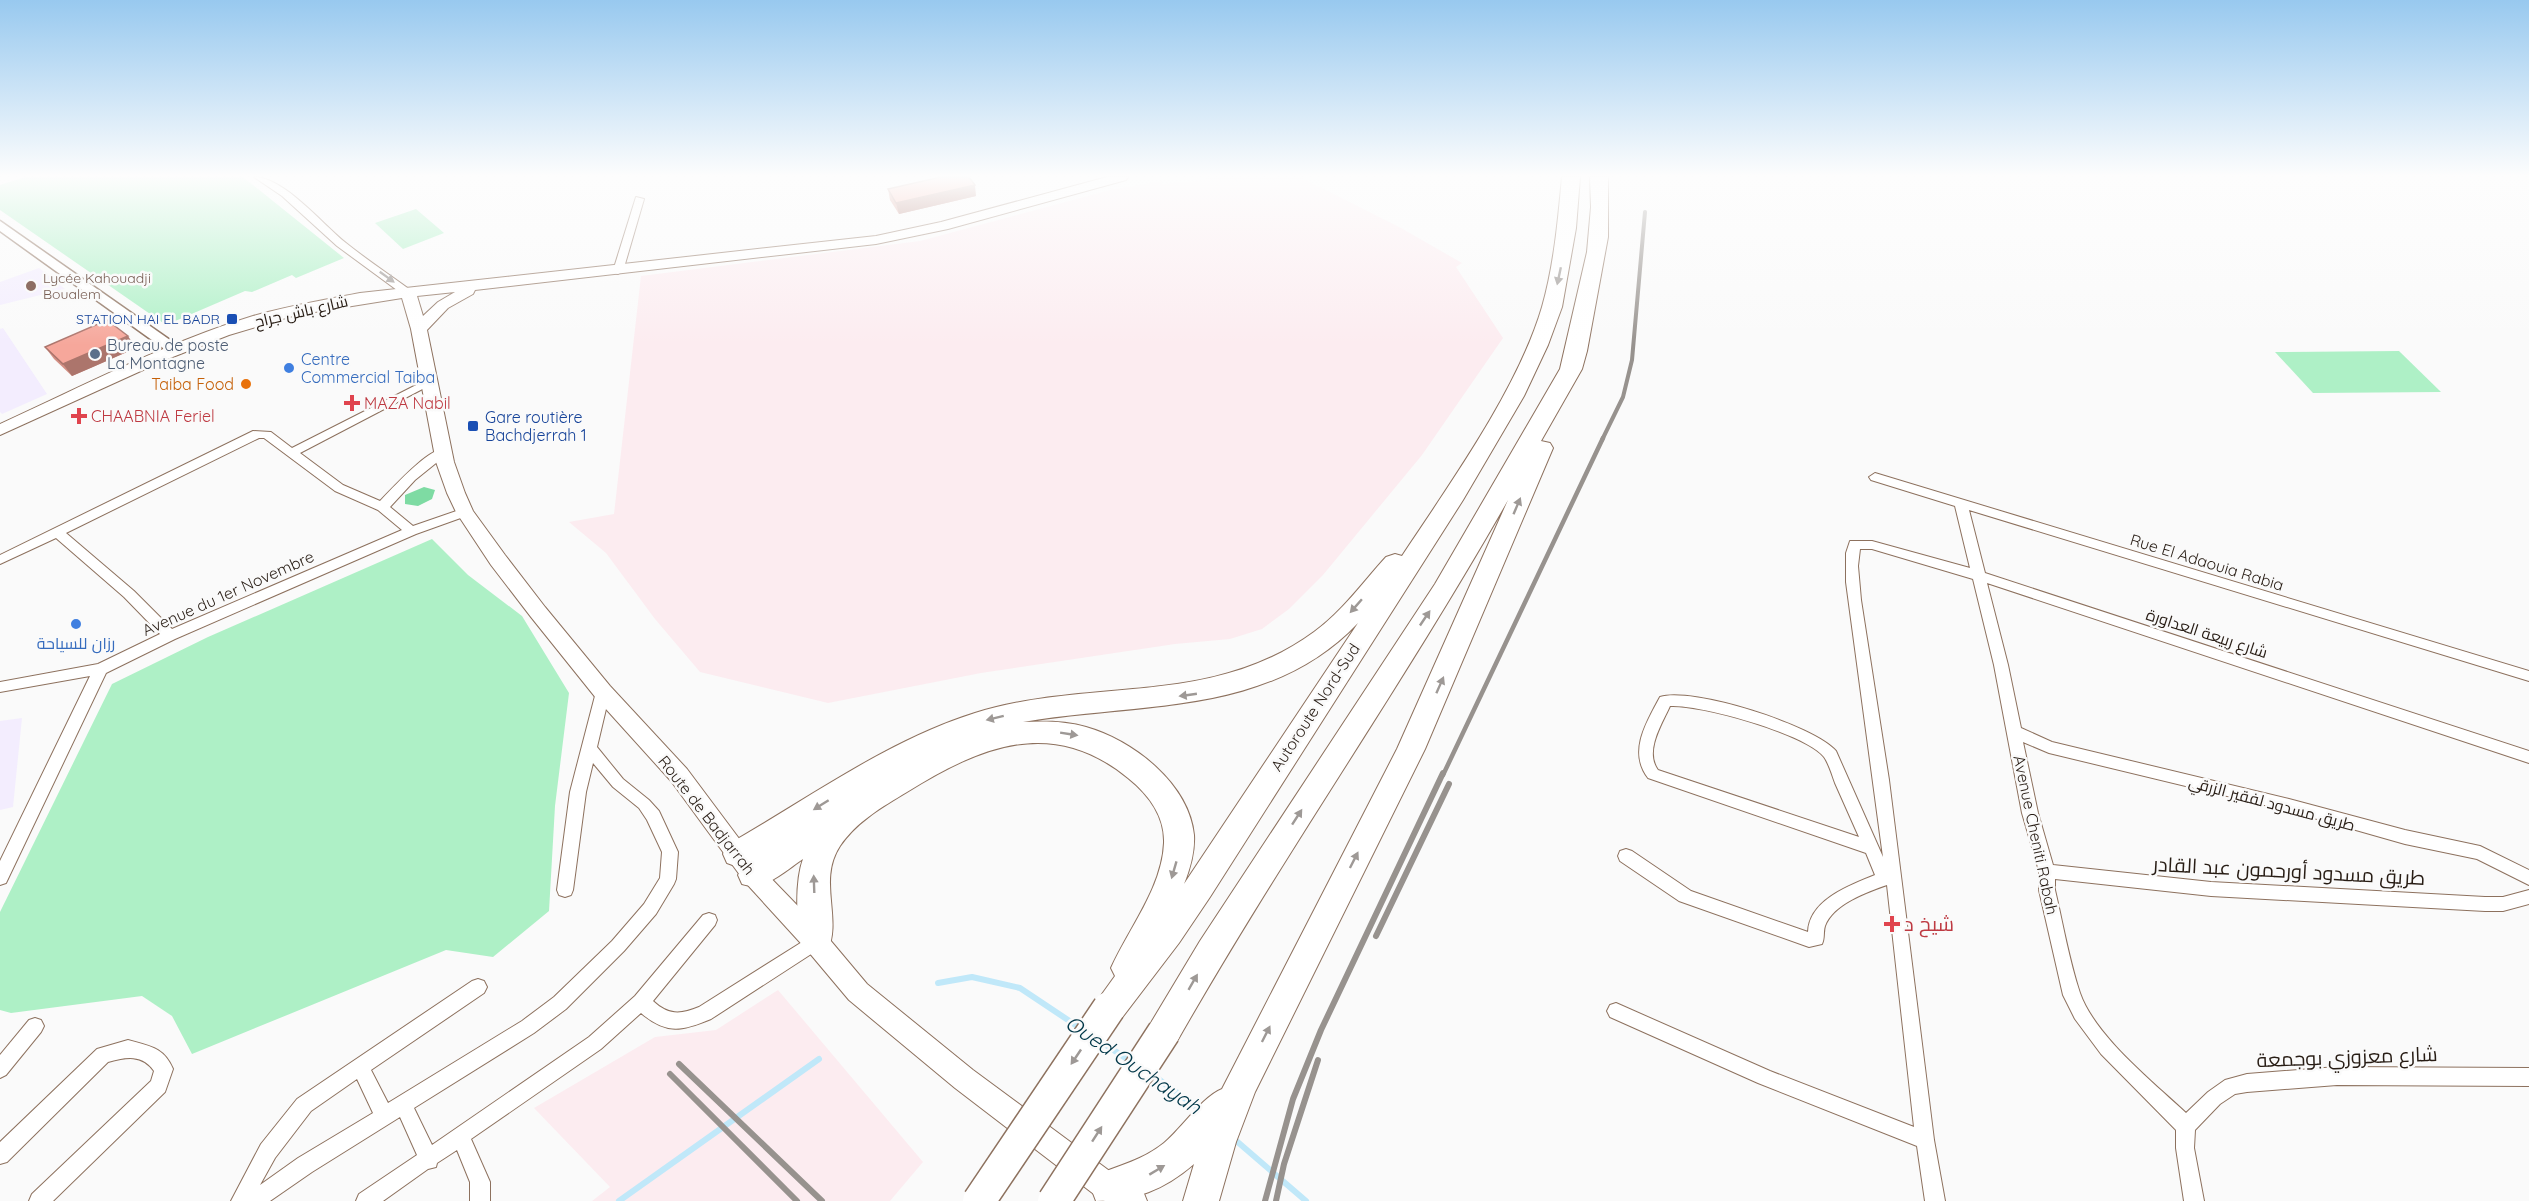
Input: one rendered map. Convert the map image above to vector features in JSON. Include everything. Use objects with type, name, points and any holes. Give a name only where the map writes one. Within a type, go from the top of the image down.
[{"type":"highway","name":"Autoroute Nord-Sud","points":[[979,1201],[1109,1008],[1168,933],[1199,888],[1451,500],[1513,396],[1538,345],[1552,307],[1567,233]]},
{"type":"highway","points":[[1201,1201],[1208,1140],[1240,1086],[1410,749],[1519,502],[1578,349],[1596,263],[1600,233]]},
{"type":"highway","points":[[1054,1201],[1164,1032],[1211,951],[1444,590],[1571,369]]},
{"type":"highway","points":[[745,864],[901,758],[977,723],[1044,708],[1187,696],[1251,680],[1280,666],[1326,638],[1451,500]]},
{"type":"highway","points":[[745,864],[842,819],[937,759],[995,737],[1023,732],[1072,734],[1117,749],[1163,794],[1179,827],[1179,844],[1171,881],[1109,1008]]},
{"type":"highway","points":[[816,942],[814,874],[823,851],[842,819]]},
{"type":"highway","points":[[1121,1195],[1208,1140]]},
{"type":"main road","name":"شارع باش جراح","points":[[0,430],[175,350],[260,319],[311,307],[913,233]]},
{"type":"main road","points":[[419,329],[449,300],[484,285]]},
{"type":"main road","name":"Route de Badjarrah","points":[[409,294],[430,381],[442,452],[465,512],[511,577],[603,692],[679,775],[745,864],[858,992],[897,1025],[1121,1195]]},
{"type":"street","points":[[11,233],[175,350]]},
{"type":"street","points":[[329,233],[409,294]]},
{"type":"street","points":[[618,271],[629,233]]},
{"type":"street","points":[[291,453],[430,381]]},
{"type":"street","points":[[0,560],[251,435],[267,435],[339,488],[382,507],[411,531]]},
{"type":"street","points":[[382,507],[411,477],[442,452]]},
{"type":"street","name":"Rue El Adaouia Rabia","points":[[1875,477],[2529,676]]},
{"type":"street","name":"Avenue Cheniti Rabah","points":[[1961,504],[1977,577],[2001,665],[2030,813],[2047,871],[2047,890],[2059,945],[2078,1010],[2119,1059],[2186,1126]]},
{"type":"street","name":"Avenue du 1er Novembre","points":[[0,687],[101,669],[171,635],[411,531],[465,512]]},
{"type":"street","points":[[57,532],[129,594],[171,635]]},
{"type":"street","name":"شارع ربيعة العداورة","points":[[1889,877],[1850,555],[1857,543],[1946,565],[2529,757]]},
{"type":"street","points":[[0,878],[101,669]]},
{"type":"street","points":[[565,890],[570,832],[603,692]]},
{"type":"street","points":[[1871,848],[1653,774],[1646,762],[1647,743],[1665,701],[1678,699],[1739,713],[1812,739],[1831,755],[1871,848],[1889,877],[1935,1201]]},
{"type":"street","name":"طريق مسدود لفقير الزرقي","points":[[2014,731],[2049,747],[2289,805],[2395,835],[2480,853],[2529,878]]},
{"type":"street","points":[[254,1201],[304,1165],[560,1003],[618,946],[664,888],[671,865],[664,836],[644,804],[618,783],[589,748]]},
{"type":"street","points":[[1626,856],[1685,896],[1809,940],[1816,939],[1815,928],[1821,918],[1841,898],[1889,877]]},
{"type":"street","name":"طريق مسدود أورحمون عبد القادر","points":[[2047,871],[2143,885],[2277,894],[2343,894],[2486,904],[2504,904],[2529,897]]},
{"type":"street","points":[[366,1201],[462,1138],[573,1060],[641,1002],[709,920]]},
{"type":"street","points":[[641,1002],[662,1020],[670,1023],[690,1019],[816,942]]},
{"type":"street","points":[[241,1201],[268,1151],[304,1105],[478,987]]},
{"type":"street","points":[[1616,1011],[1764,1077],[1925,1140]]},
{"type":"street","points":[[0,1069],[35,1026]]},
{"type":"street","points":[[0,1155],[103,1055],[128,1048],[147,1053],[162,1065],[164,1074],[159,1086],[39,1201]]},
{"type":"street","points":[[360,1065],[384,1116]]},
{"type":"street","name":"شارع معزوزي بوجمعة","points":[[2186,1126],[2214,1098],[2230,1086],[2247,1083],[2337,1076],[2529,1077]]},
{"type":"street","points":[[403,1104],[429,1160]]},
{"type":"street","points":[[2186,1126],[2185,1148],[2194,1201]]},
{"type":"street","points":[[462,1138],[480,1182],[480,1201]]},
{"type":"shaded area","points":[[950,233],[1410,233],[1462,263],[1456,267],[1503,338],[1422,455],[1323,575],[1289,609],[1262,629],[1230,639],[1175,644],[981,673],[828,703],[700,672],[655,619],[606,553],[569,522],[614,514],[641,276],[920,241]]},
{"type":"shaded area","name":"Lycée Kahouadji Boualem","points":[[39,268],[65,289],[0,305],[0,282]]},
{"type":"shaded area","points":[[3,328],[47,394],[2,414],[0,412],[0,329]]},
{"type":"shaded area","points":[[22,718],[13,807],[0,810],[0,721]]},
{"type":"shaded area","points":[[778,990],[923,1162],[890,1201],[592,1201],[610,1187],[534,1108],[655,1037],[716,1030]]},
{"type":"green space","points":[[33,233],[313,233],[344,258],[296,278],[292,275],[252,292],[245,291],[166,325]]},
{"type":"green space","points":[[386,233],[444,233],[403,249]]},
{"type":"green space","points":[[2399,351],[2441,392],[2313,393],[2275,352]]},
{"type":"green space","points":[[424,487],[435,490],[432,499],[418,506],[405,504],[405,495]]},
{"type":"green space","points":[[432,539],[468,575],[522,616],[569,693],[555,806],[549,911],[493,957],[446,950],[192,1054],[172,1016],[142,996],[11,1013],[0,1010],[0,912],[112,684],[208,637]]},
{"type":"building","points":[[107,320],[128,336],[63,364],[45,347]]},
{"type":"waterway","name":"Oued Ouchayah","points":[[938,983],[972,977],[1020,988],[1080,1028]]},
{"type":"waterway","name":"Oued Ouchayah","points":[[1100,1041],[1130,1061]]},
{"type":"waterway","name":"Oued Ouchayah","points":[[619,1201],[819,1059]]},
{"type":"waterway","name":"Oued Ouchayah","points":[[1150,1073],[1202,1111]]},
{"type":"waterway","name":"Oued Ouchayah","points":[[1233,1138],[1306,1201]]},
{"type":"railway","points":[[1602,440],[1623,397],[1632,360],[1643,233]]},
{"type":"railway","points":[[1443,775],[1603,438]]},
{"type":"railway","points":[[1265,1201],[1293,1099],[1321,1030],[1443,773]]},
{"type":"railway","points":[[1376,936],[1449,784]]},
{"type":"railway","points":[[1276,1201],[1284,1164],[1318,1060]]},
{"type":"railway","points":[[679,1064],[822,1201]]},
{"type":"railway","points":[[670,1074],[797,1201]]},
{"type":"place","name":"Lycée Kahouadji Boualem","points":[[31,286]]},
{"type":"place","name":"STATION HAI EL BADR","points":[[232,319]]},
{"type":"place","name":"Bureau de poste La Montagne","points":[[95,354]]},
{"type":"place","name":"Centre Commercial Taiba","points":[[289,368]]},
{"type":"place","name":"Taiba Food","points":[[246,384]]},
{"type":"place","name":"MAZA Nabil","points":[[352,403]]},
{"type":"place","name":"CHAABNIA Feriel","points":[[79,416]]},
{"type":"place","name":"Gare routière Bachdjerrah 1","points":[[473,426]]},
{"type":"place","name":"رزان للسياحة","points":[[76,624]]},
{"type":"place","name":"شيخ د","points":[[1892,924]]}]
